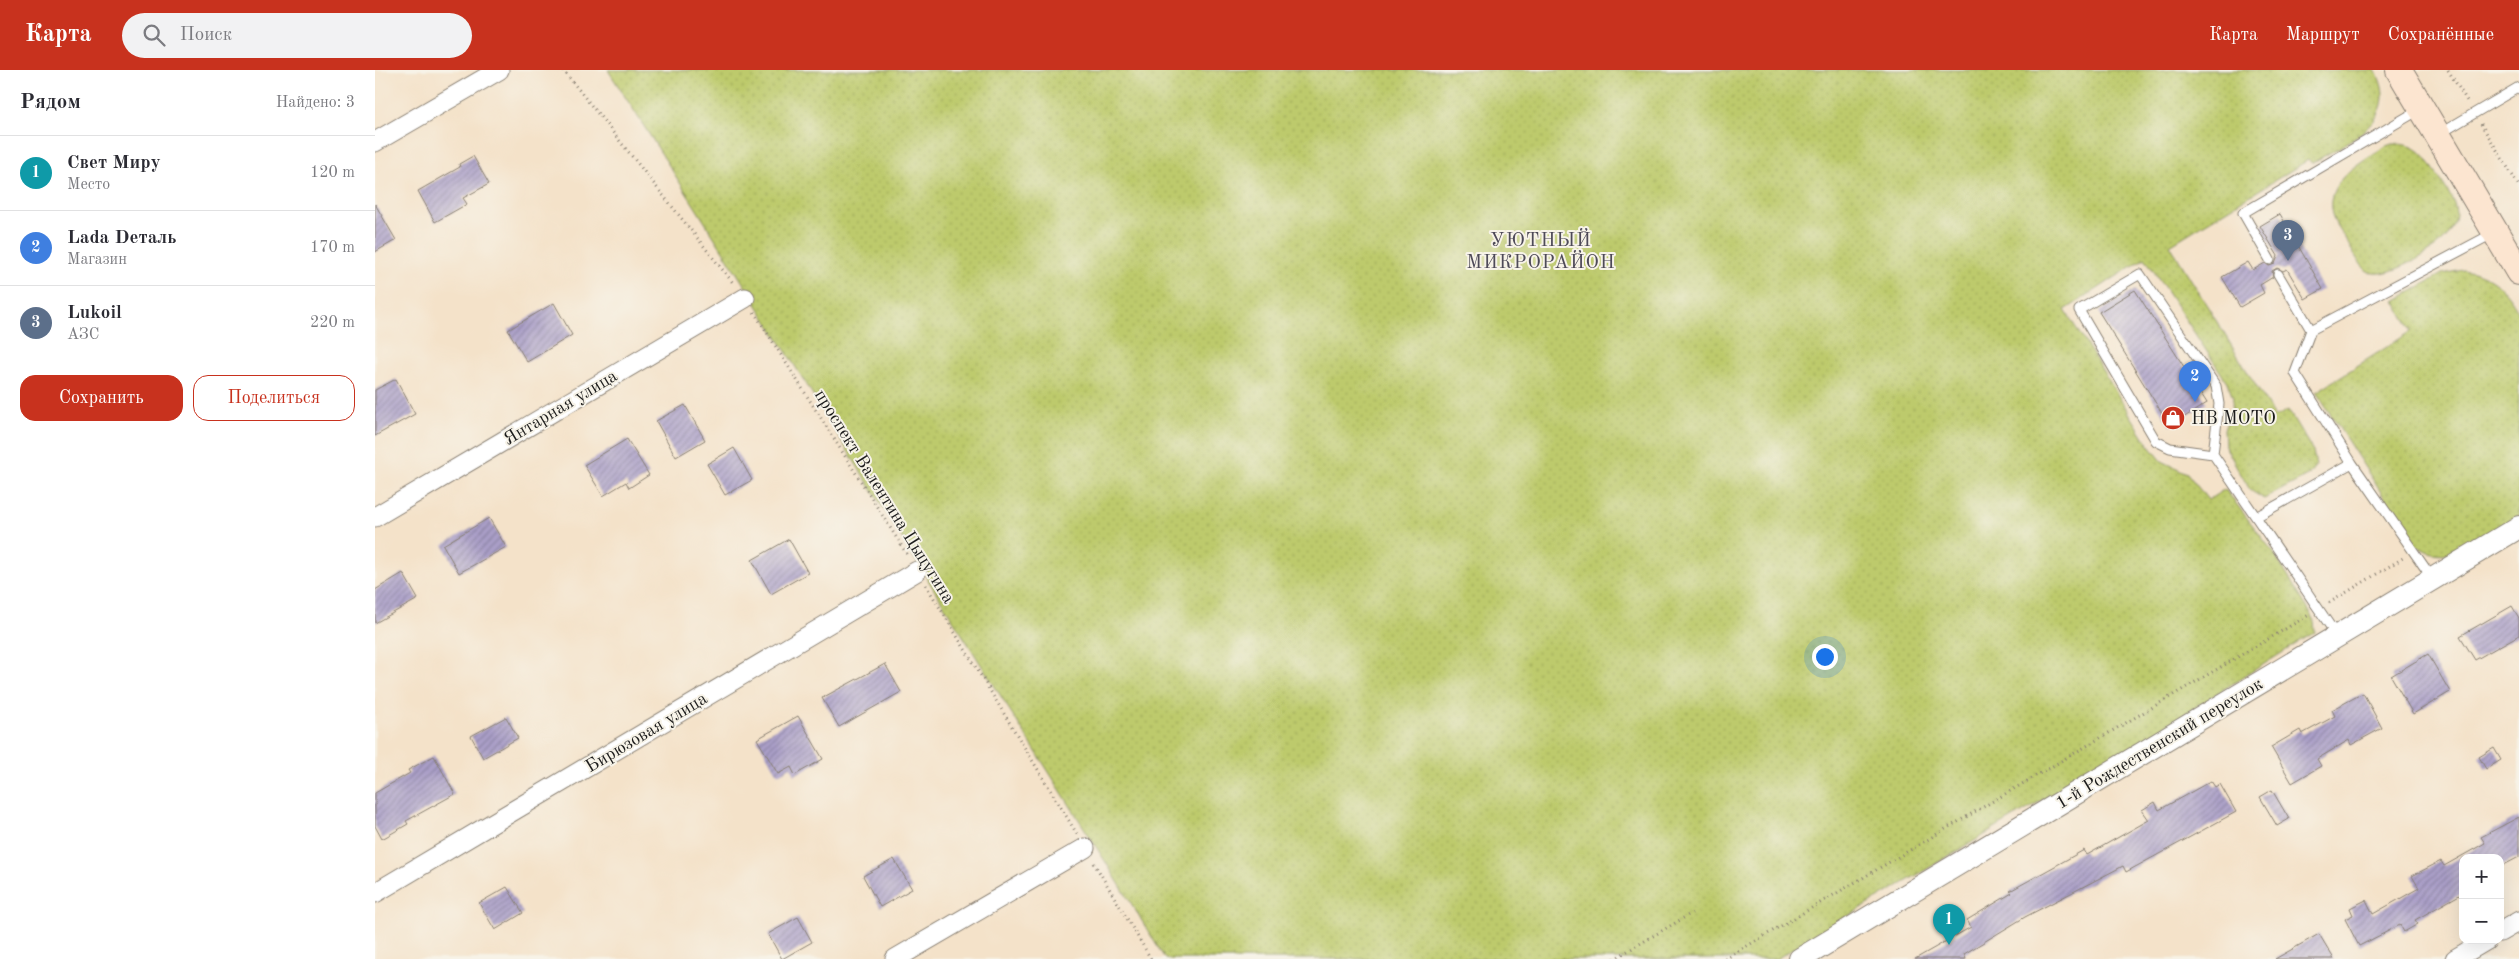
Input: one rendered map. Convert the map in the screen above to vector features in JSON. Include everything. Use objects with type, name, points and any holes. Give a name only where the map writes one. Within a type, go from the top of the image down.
[{"type":"main road","points":[[2399,70],[2519,272]]},
{"type":"street","points":[[375,142],[499,70]]},
{"type":"street","name":"Янтарная улица","points":[[375,517],[745,298]]},
{"type":"street","name":"1-й Рождественский переулок","points":[[1800,959],[2519,527]]},
{"type":"street","name":"Бирюзовая улица","points":[[375,893],[917,571]]},
{"type":"street","points":[[895,959],[1085,848]]},
{"type":"street","points":[[2504,930],[2519,921]]},
{"type":"street","points":[[2455,959],[2480,944]]},
{"type":"lane","points":[[2438,135],[2519,88]]},
{"type":"lane","points":[[2270,260],[2243,213],[2422,109]]},
{"type":"lane","points":[[2433,578],[2352,463],[2295,373],[2311,330],[2495,232]]},
{"type":"lane","points":[[2213,454],[2170,448],[2156,441],[2079,310],[2139,274],[2216,386],[2219,404],[2213,454],[2337,636]]},
{"type":"lane","points":[[2278,274],[2311,330]]},
{"type":"lane","points":[[2256,516],[2352,463]]},
{"type":"path","name":"проспект Валентина Цыцугина","points":[[563,70],[745,298],[917,571],[1151,959]]},
{"type":"path","points":[[2449,70],[2519,186]]},
{"type":"path","points":[[1725,959],[2319,610],[2414,552]]},
{"type":"path","points":[[1614,959],[1692,913]]},
{"type":"green space","points":[[608,70],[2375,70],[2382,87],[2382,103],[2377,116],[2355,138],[2312,163],[2308,160],[2170,245],[2275,417],[2288,410],[2313,451],[2316,466],[2309,475],[2264,499],[2250,490],[2225,446],[2224,429],[2231,414],[2233,398],[2227,382],[2145,258],[2065,310],[2149,445],[2162,461],[2187,473],[2208,500],[2225,489],[2273,552],[2314,619],[2315,632],[2137,744],[1776,959],[1165,959]]},
{"type":"green space","points":[[2392,144],[2401,144],[2414,148],[2423,155],[2451,197],[2456,217],[2449,234],[2435,248],[2405,266],[2383,273],[2373,273],[2366,270],[2360,263],[2337,227],[2332,215],[2331,203],[2333,192],[2347,173],[2366,158]]},
{"type":"green space","points":[[2464,270],[2491,279],[2503,289],[2519,312],[2519,518],[2467,548],[2453,553],[2439,554],[2426,551],[2413,542],[2316,392],[2412,331],[2395,301],[2442,274]]},
{"type":"building","points":[[473,156],[489,184],[463,198],[467,204],[435,222],[418,191],[460,167],[459,164]]},
{"type":"building","points":[[375,204],[396,240],[375,252]]},
{"type":"building","points":[[2280,214],[2323,289],[2305,299],[2287,269],[2283,271],[2277,268],[2272,271],[2273,277],[2260,285],[2264,293],[2240,307],[2222,277],[2248,262],[2253,270],[2265,263],[2269,266],[2275,264],[2278,256],[2260,226]]},
{"type":"building","points":[[2135,290],[2207,403],[2170,426],[2099,312]]},
{"type":"building","points":[[554,303],[572,335],[527,362],[508,330]]},
{"type":"building","points":[[396,379],[415,414],[375,436],[375,390]]},
{"type":"building","points":[[685,405],[705,440],[676,457],[656,421]]},
{"type":"building","points":[[627,439],[649,475],[629,488],[626,482],[603,496],[584,465]]},
{"type":"building","points":[[734,448],[752,480],[725,495],[707,464]]},
{"type":"building","points":[[489,518],[506,547],[459,573],[443,545]]},
{"type":"building","points":[[789,539],[808,573],[771,594],[752,560]]},
{"type":"building","points":[[403,573],[418,599],[375,623],[375,590]]},
{"type":"building","points":[[2512,606],[2519,618],[2519,635],[2475,660],[2460,636]]},
{"type":"building","points":[[2428,654],[2450,692],[2413,714],[2391,676]]},
{"type":"building","points":[[885,664],[901,692],[839,727],[822,698]]},
{"type":"building","points":[[2363,693],[2382,728],[2351,745],[2349,740],[2317,759],[2321,766],[2292,783],[2271,747],[2300,730],[2302,734],[2335,716],[2332,710]]},
{"type":"building","points":[[798,716],[823,759],[795,775],[791,767],[778,774],[757,739]]},
{"type":"building","points":[[506,717],[518,738],[483,758],[471,736]]},
{"type":"building","points":[[2494,748],[2501,760],[2486,769],[2479,757]]},
{"type":"building","points":[[434,756],[455,794],[406,821],[408,824],[382,839],[375,826],[375,793],[410,773],[408,770]]},
{"type":"building","points":[[2211,781],[2215,787],[2220,784],[2236,812],[2126,872],[2123,866],[2025,917],[1964,954],[1966,959],[1915,959],[1971,927],[1967,920],[2012,893],[2010,891],[2084,850],[2087,855],[2149,820],[2142,810],[2155,802],[2159,810]]},
{"type":"building","points":[[2272,790],[2289,819],[2277,826],[2260,797]]},
{"type":"building","points":[[2519,817],[2519,857],[2504,865],[2504,854],[2465,854],[2485,843],[2481,837]]},
{"type":"building","points":[[2459,858],[2459,895],[2415,920],[2418,924],[2404,932],[2400,925],[2359,946],[2345,919],[2353,915],[2350,908],[2366,900],[2373,914],[2419,888],[2412,876],[2441,861],[2444,866]]},
{"type":"building","points":[[894,859],[912,889],[880,907],[863,876]]},
{"type":"building","points":[[507,887],[523,913],[495,930],[479,903]]},
{"type":"building","points":[[798,917],[812,942],[782,959],[768,934]]},
{"type":"building","points":[[2319,934],[2334,959],[2275,959]]},
{"type":"place","name":"Lukoil","points":[[2288,261]]},
{"type":"place","name":"Lada Dеталь","points":[[2195,402]]},
{"type":"place","name":"HB MOTO","points":[[2173,418]]},
{"type":"place","name":"Свет Миру","points":[[1949,945]]},
{"type":"district","name":"УЮТНЫЙ МИКРОРАЙОН","points":[[1541,250]]}]
